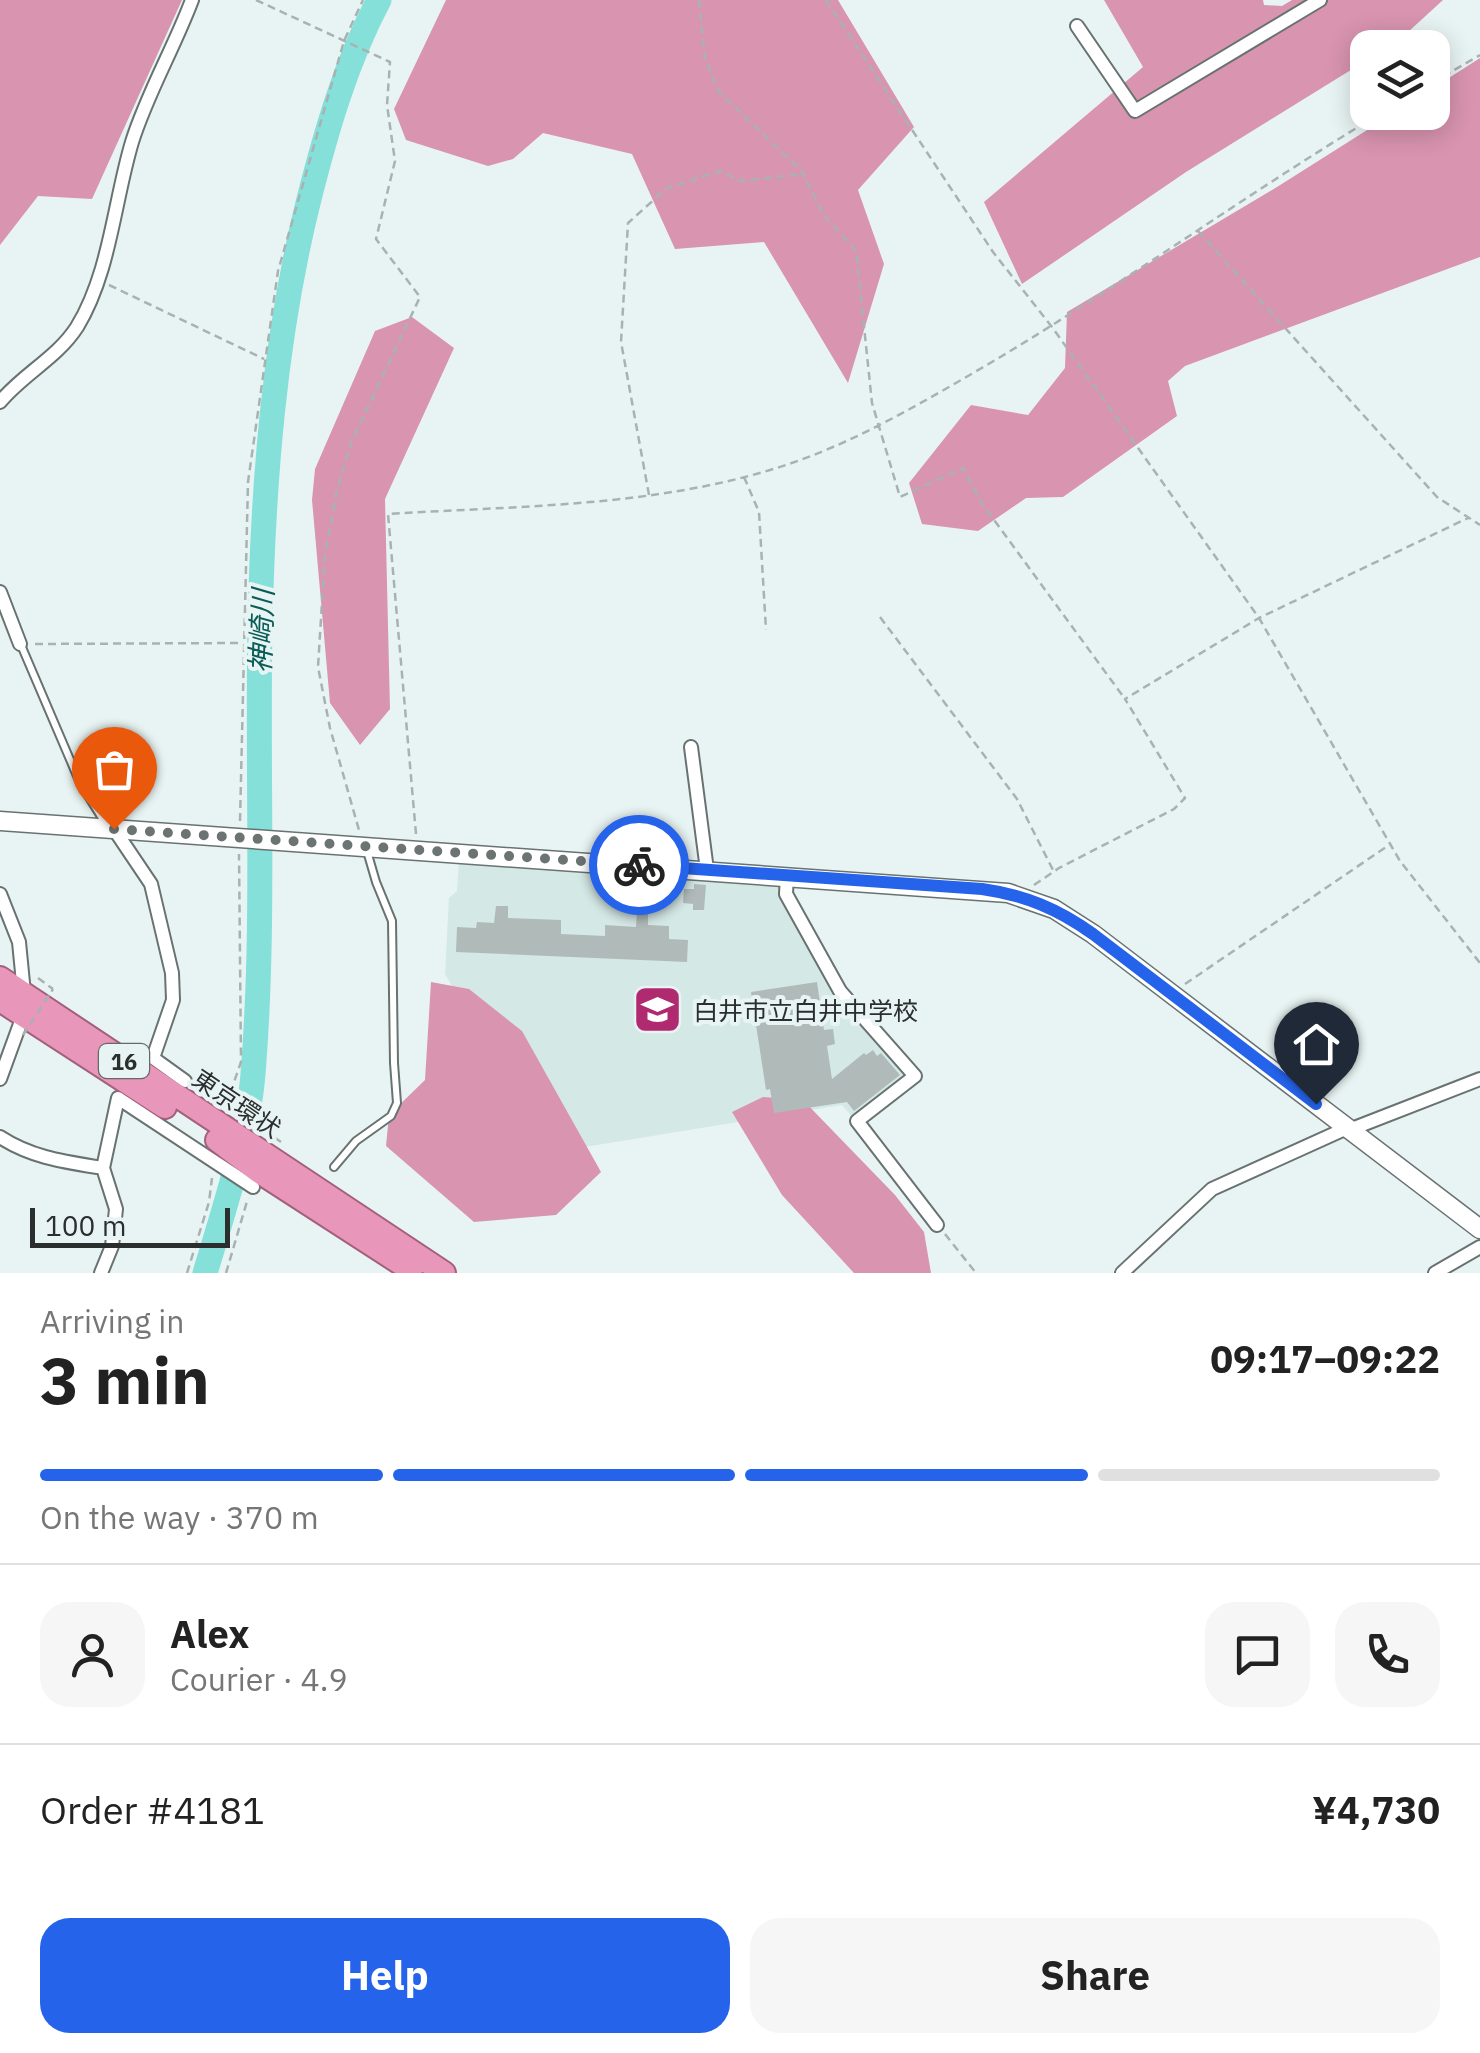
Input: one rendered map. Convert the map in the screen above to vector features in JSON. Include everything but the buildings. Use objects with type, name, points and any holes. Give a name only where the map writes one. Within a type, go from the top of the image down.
[{"type":"highway","name":"東京環状","points":[[0,978],[27,1006],[224,1129],[384,1265],[415,1273]]},
{"type":"highway","name":"東京環状","points":[[0,1000],[27,1006]]},
{"type":"highway","name":"東京環状","points":[[260,1161],[444,1273]]},
{"type":"main road","points":[[0,821],[982,889],[1018,896],[1075,921],[1480,1229]]},
{"type":"street","points":[[0,402],[58,352],[76,328],[97,279],[138,126],[192,0]]},
{"type":"street","points":[[1078,26],[1135,111],[1320,0]]},
{"type":"street","points":[[0,592],[20,644]]},
{"type":"street","points":[[691,747],[707,870]]},
{"type":"street","points":[[111,829],[151,884],[170,960],[173,1000],[153,1058],[186,1081]]},
{"type":"street","points":[[787,875],[786,894],[840,990],[915,1076],[857,1122],[937,1225]]},
{"type":"street","points":[[0,894],[20,942],[27,1006],[0,1079]]},
{"type":"street","points":[[1122,1273],[1212,1188],[1348,1129],[1480,1079]]},
{"type":"street","points":[[101,1273],[112,1246],[116,1209],[103,1168],[118,1098],[224,1129],[260,1161]]},
{"type":"street","points":[[0,1137],[40,1158],[103,1168]]},
{"type":"street","points":[[1435,1273],[1480,1246]]},
{"type":"lane","points":[[20,644],[80,783],[111,829]]},
{"type":"lane","points":[[334,1167],[356,1141],[391,1116],[397,1102],[392,921],[364,846]]},
{"type":"path","points":[[256,0],[390,62],[386,105],[395,161],[376,239],[420,298],[351,443],[337,490],[325,554],[318,666],[330,728],[364,846]]},
{"type":"path","points":[[186,1273],[209,1202],[240,1062],[239,838],[248,482],[278,271],[344,41],[363,0]]},
{"type":"path","points":[[699,0],[705,59],[718,92],[803,174],[825,217],[856,250],[872,403],[900,497],[963,468],[982,502],[1125,699],[1184,798],[1174,809],[1054,872],[1018,896]]},
{"type":"path","points":[[826,0],[994,252],[1260,618],[1390,844],[1480,963]]},
{"type":"path","points":[[1450,72],[1480,55]]},
{"type":"path","points":[[417,850],[388,514],[649,496],[770,470],[881,426],[1052,328],[1355,130]]},
{"type":"path","points":[[649,496],[621,342],[628,223],[667,188],[720,172],[741,181],[803,174]]},
{"type":"path","points":[[1197,230],[1437,497],[1480,525]]},
{"type":"path","points":[[97,279],[265,360]]},
{"type":"path","points":[[744,476],[758,512],[766,630]]},
{"type":"path","points":[[1125,699],[1260,618],[1468,518]]},
{"type":"path","points":[[880,618],[1017,799],[1054,872]]},
{"type":"path","points":[[20,644],[244,643]]},
{"type":"path","points":[[1172,994],[1390,844]]},
{"type":"path","points":[[27,1006],[53,989],[27,1006]]},
{"type":"path","points":[[224,1129],[260,1161],[226,1273]]},
{"type":"path","points":[[937,1225],[976,1273]]},
{"type":"shaded area","points":[[0,0],[182,0],[92,199],[38,196],[0,245]]},
{"type":"shaded area","points":[[446,0],[838,0],[914,127],[858,190],[884,264],[848,383],[764,242],[675,249],[632,154],[543,133],[513,159],[488,166],[406,140],[394,109]]},
{"type":"shaded area","points":[[1104,0],[1263,0],[1264,5],[1282,6],[1292,0],[1443,0],[1410,30],[1350,30],[1350,71],[1186,172],[1022,284],[984,202],[1143,67]]},
{"type":"shaded area","points":[[1480,58],[1480,257],[1185,366],[1168,381],[1177,416],[1063,497],[1026,498],[978,531],[922,524],[909,483],[971,405],[1028,415],[1065,368],[1067,312],[1367,130],[1450,130],[1450,77]]},
{"type":"shaded area","points":[[412,317],[454,348],[385,499],[390,709],[360,745],[330,703],[312,500],[315,469],[375,331]]},
{"type":"shaded area","name":"白井市立白井中学校","points":[[459,862],[780,884],[781,894],[830,988],[909,1075],[853,1118],[842,1105],[548,1153],[445,974],[449,898],[457,891]]},
{"type":"shaded area","points":[[431,982],[469,989],[522,1031],[601,1172],[556,1215],[474,1222],[386,1146],[389,1115],[425,1080]]},
{"type":"shaded area","points":[[763,1097],[803,1100],[895,1195],[924,1232],[931,1273],[854,1273],[782,1195],[732,1112]]},
{"type":"waterway","name":"神崎川","points":[[205,1273],[240,1149],[253,1074],[260,907],[262,573],[279,358],[297,251],[322,148],[347,73],[379,0]]},
{"type":"way so far","points":[[114,829],[639,865]]},
{"type":"place","name":"白井市立白井中学校","points":[[658,1010]]},
{"type":"route","points":[[639,865],[982,889],[1035,901],[1093,934],[1316,1104]]}]
